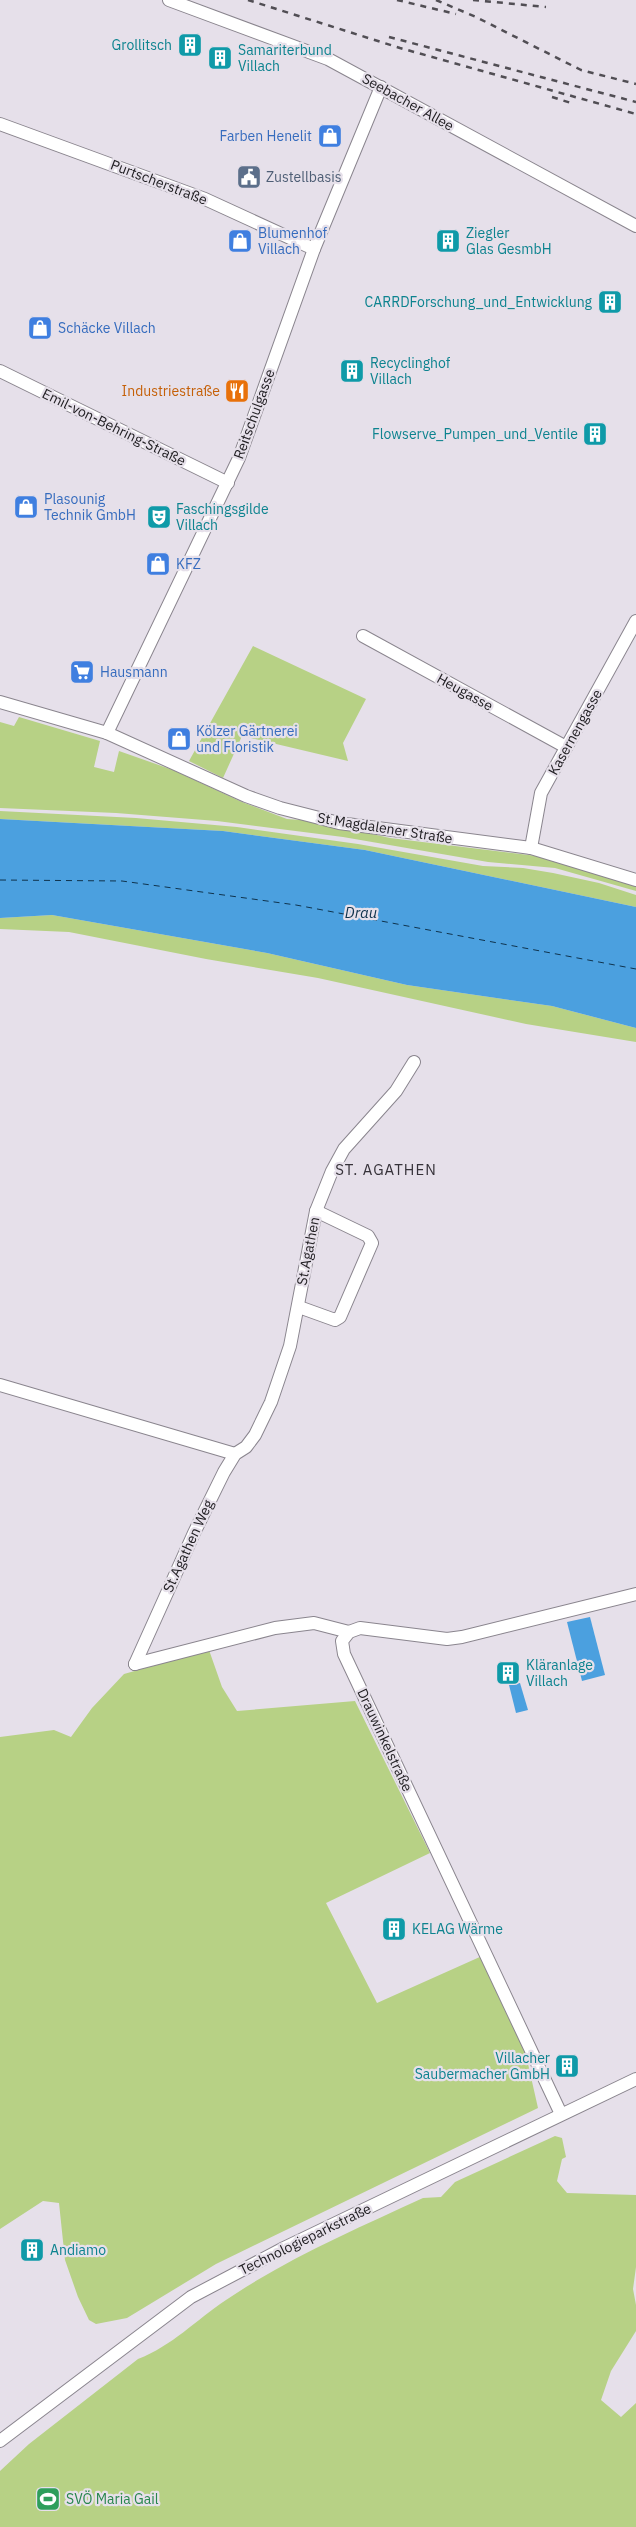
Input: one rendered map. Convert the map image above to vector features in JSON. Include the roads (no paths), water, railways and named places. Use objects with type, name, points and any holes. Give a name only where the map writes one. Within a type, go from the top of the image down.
[{"type":"street","name":"Seebacher Allee","points":[[169,0],[328,60],[636,226]]},
{"type":"street","name":"Reitschulgasse","points":[[107,733],[228,483],[244,444],[314,249],[381,87]]},
{"type":"street","name":"Purtscherstraße","points":[[0,124],[205,199],[314,249]]},
{"type":"street","name":"Emil-von-Behring-Straße","points":[[0,371],[228,483]]},
{"type":"street","name":"Kasernengasse","points":[[531,848],[538,798],[636,621]]},
{"type":"street","name":"Heugasse","points":[[363,636],[566,747]]},
{"type":"street","name":"St.Magdalener Straße","points":[[0,702],[107,733],[246,796],[280,808],[338,823],[531,848],[636,880]]},
{"type":"street","name":"St.Agathen","points":[[235,1454],[246,1447],[256,1436],[271,1402],[290,1346],[316,1211],[332,1171],[344,1149],[396,1090],[414,1062]]},
{"type":"street","points":[[298,1307],[329,1320],[335,1320],[340,1317],[372,1243],[368,1236],[316,1211]]},
{"type":"street","points":[[0,1385],[235,1454]]},
{"type":"street","name":"St.Agathen Weg","points":[[235,1454],[194,1533],[136,1664],[276,1628],[314,1622],[348,1632]]},
{"type":"street","points":[[348,1632],[360,1628],[377,1628],[447,1639],[462,1637],[636,1594]]},
{"type":"street","name":"Drauwinkelstraße","points":[[348,1632],[342,1640],[344,1654],[561,2114]]},
{"type":"street","name":"Technologieparkstraße","points":[[0,2441],[191,2297],[284,2248],[636,2079]]},
{"type":"water","name":"Drau","points":[[0,819],[223,831],[365,850],[636,907],[636,1028],[552,1006],[407,985],[267,953],[52,915],[0,918]]},
{"type":"water","points":[[590,1617],[605,1675],[582,1681],[567,1622]]},
{"type":"water","points":[[520,1683],[528,1710],[516,1713],[509,1685]]},
{"type":"railway","points":[[248,0],[400,48],[636,114]]},
{"type":"railway","points":[[397,0],[456,14]]},
{"type":"railway","points":[[436,0],[476,17],[581,70],[636,84]]},
{"type":"railway","points":[[473,0],[546,7]]},
{"type":"railway","points":[[389,37],[636,102]]},
{"type":"railway","points":[[552,97],[571,103]]},
{"type":"place","name":"Grollitsch","points":[[190,45]]},
{"type":"place","name":"Samariterbund Villach","points":[[220,58]]},
{"type":"place","name":"Farben Henelit","points":[[330,136]]},
{"type":"place","name":"Zustellbasis","points":[[249,177]]},
{"type":"place","name":"Blumenhof Villach","points":[[240,241]]},
{"type":"place","name":"Ziegler Glas GesmbH","points":[[448,241]]},
{"type":"place","name":"CARRDForschung_und_Entwicklung","points":[[610,302]]},
{"type":"place","name":"Schäcke Villach","points":[[40,328]]},
{"type":"place","name":"Recyclinghof Villach","points":[[352,371]]},
{"type":"place","name":"Industriestraße","points":[[237,391]]},
{"type":"place","name":"Flowserve_Pumpen_und_Ventile","points":[[595,434]]},
{"type":"place","name":"Plasounig Technik GmbH","points":[[26,507]]},
{"type":"place","name":"Faschingsgilde Villach","points":[[159,517]]},
{"type":"place","name":"KFZ","points":[[158,564]]},
{"type":"place","name":"Hausmann","points":[[82,672]]},
{"type":"place","name":"Kölzer Gärtnerei und Floristik","points":[[179,739]]},
{"type":"place","name":"Kläranlage Villach","points":[[508,1673]]},
{"type":"place","name":"KELAG Wärme","points":[[394,1929]]},
{"type":"place","name":"Villacher Saubermacher GmbH","points":[[567,2066]]},
{"type":"place","name":"Andiamo","points":[[32,2250]]},
{"type":"place","name":"SVÖ Maria Gail","points":[[48,2499]]},
{"type":"district","name":"ST. AGATHEN","points":[[386,1169]]}]
